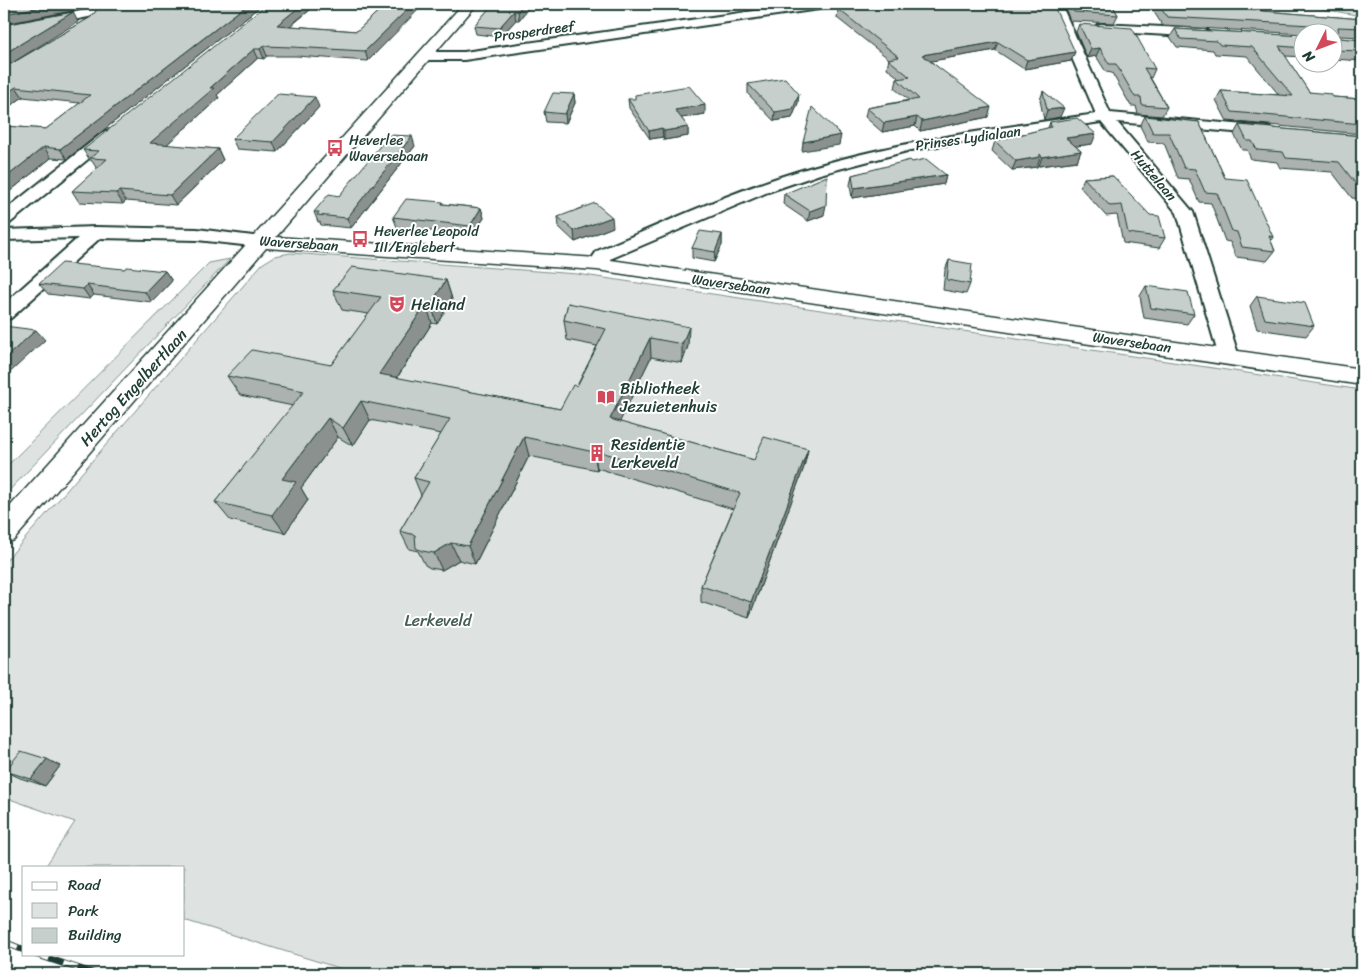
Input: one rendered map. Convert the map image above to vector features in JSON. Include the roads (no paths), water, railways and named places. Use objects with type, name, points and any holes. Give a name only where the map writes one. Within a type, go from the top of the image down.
[{"type":"street","name":"Hertog Engelbertlaan","points":[[4,532],[470,4]]},
{"type":"street","name":"Prosperdreef","points":[[424,56],[464,56],[826,4]]},
{"type":"street","name":"Huttelaan","points":[[1055,4],[1105,117],[1185,212],[1229,356]]},
{"type":"street","points":[[4,30],[125,5]]},
{"type":"street","points":[[83,26],[94,19],[92,12]]},
{"type":"street","points":[[1064,26],[1218,34]]},
{"type":"street","name":"Prinses Lydialaan","points":[[597,264],[600,257],[611,251],[732,201],[814,171],[910,146],[1105,117],[1283,132]]},
{"type":"street","points":[[4,219],[118,128]]},
{"type":"street","points":[[4,314],[96,232]]},
{"type":"street","name":"Waversebaan","points":[[4,235],[96,232],[177,234],[261,242],[597,264],[1362,377]]},
{"type":"railway","points":[[4,942],[22,949]]},
{"type":"railway","points":[[41,956],[95,974]]},
{"type":"railway","points":[[4,969],[17,974]]},
{"type":"place","name":"Heverlee Waversebaan","points":[[335,148]]},
{"type":"place","name":"Heverlee Leopold III/Englebert","points":[[360,239]]},
{"type":"place","name":"Heliand","points":[[397,304]]},
{"type":"place","name":"Bibliotheek Jezuietenhuis","points":[[606,397]]},
{"type":"place","name":"Residentie Lerkeveld","points":[[597,453]]},
{"type":"park label","name":"Lerkeveld","points":[[438,620]]}]
